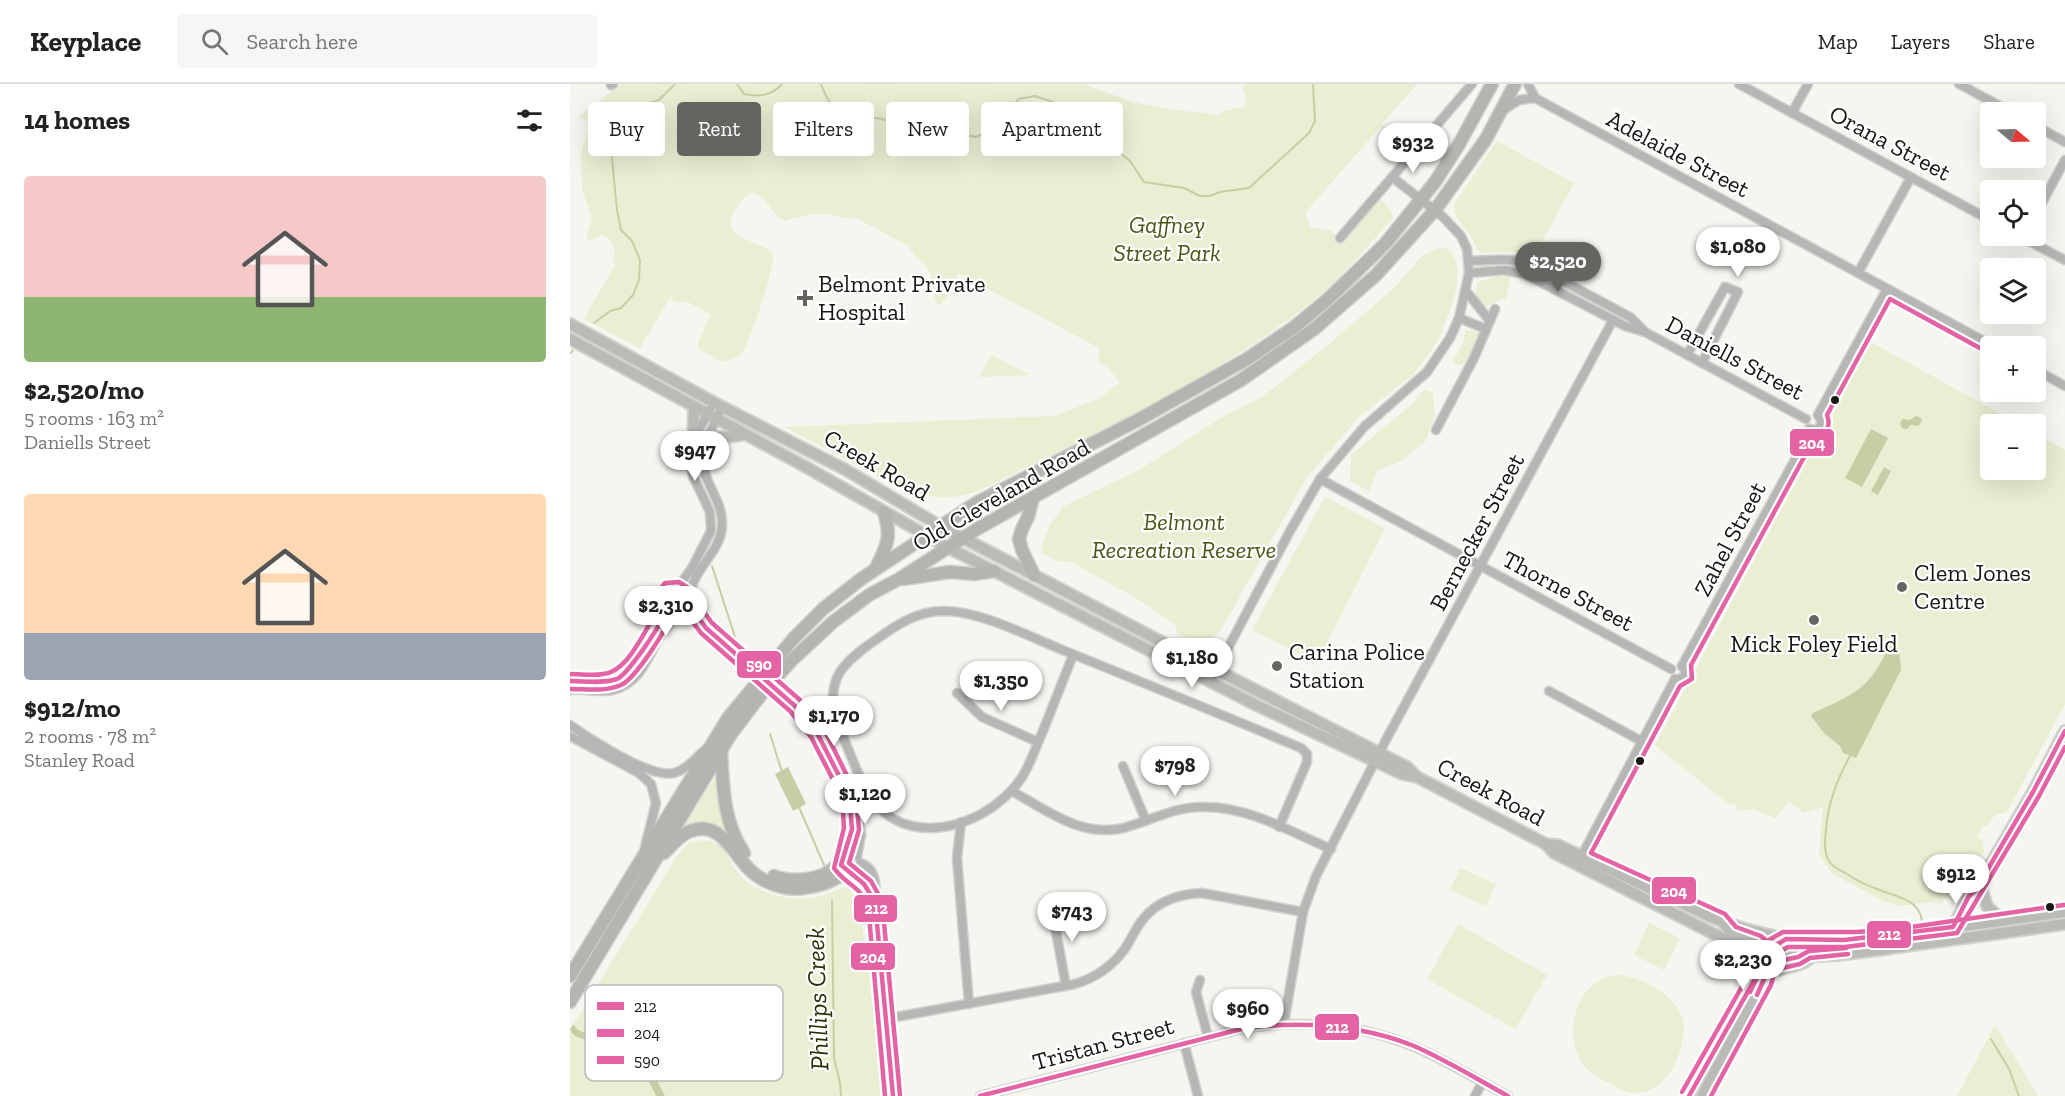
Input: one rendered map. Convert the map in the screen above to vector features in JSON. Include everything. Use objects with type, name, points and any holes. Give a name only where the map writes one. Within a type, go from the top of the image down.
[{"type":"highway","name":"Old Cleveland Road","points":[[576,974],[650,868],[744,696],[794,638],[845,591],[976,503],[1140,420],[1227,371],[1269,344],[1327,300],[1396,231],[1435,182],[1458,146],[1491,84]]},
{"type":"highway","name":"Old Cleveland Road","points":[[570,1002],[576,974],[643,855],[714,749],[763,692],[807,646],[869,595],[899,579],[963,537],[1220,392],[1287,349],[1338,309],[1370,280],[1435,210],[1479,149],[1515,84]]},
{"type":"highway","points":[[1033,498],[1019,539],[1034,575]]},
{"type":"highway","points":[[876,569],[888,538],[889,527],[884,512]]},
{"type":"highway","points":[[899,579],[950,572],[974,574],[994,571]]},
{"type":"highway","points":[[714,749],[726,811],[740,846],[755,865],[776,878],[794,880],[826,873],[846,865]]},
{"type":"highway","points":[[650,868],[681,836],[690,831],[702,829],[713,831],[723,837],[754,873],[780,886],[793,889],[814,887],[831,881],[846,865]]},
{"type":"main road","name":"Creek Road","points":[[574,326],[717,404],[836,465],[940,526],[1379,758],[1402,774],[1417,777],[1546,844],[1558,845],[1579,860],[1730,942],[1767,952],[1810,958],[1830,957],[2065,924]]},
{"type":"main road","name":"Creek Road","points":[[570,339],[746,434],[946,547],[1279,717],[1379,758]]},
{"type":"main road","points":[[693,440],[694,406]]},
{"type":"main road","points":[[709,438],[717,436],[732,438],[746,434]]},
{"type":"main road","points":[[1183,653],[1195,650],[1226,651]]},
{"type":"main road","points":[[1950,940],[1975,899],[1978,886],[2033,792],[2065,730]]},
{"type":"main road","name":"Creek Road","points":[[1579,860],[1722,921],[1754,932],[1786,939],[1844,940],[2065,912]]},
{"type":"main road","points":[[1978,886],[1987,906],[2002,920]]},
{"type":"main road","points":[[1702,1096],[1767,974],[1770,963],[1767,952],[1758,943],[1731,933],[1722,921]]},
{"type":"main road","points":[[1689,1096],[1767,952],[1774,945],[1786,939]]},
{"type":"main road","points":[[1730,942],[1744,958],[1748,968],[1746,994]]},
{"type":"main road","points":[[1767,974],[1785,967],[1804,964],[1810,958]]},
{"type":"street","points":[[1340,238],[1472,84]]},
{"type":"street","points":[[1501,111],[1519,100],[1535,98],[1528,84]]},
{"type":"street","name":"Orana Street","points":[[1739,84],[1980,215]]},
{"type":"street","points":[[1792,113],[1808,84]]},
{"type":"street","points":[[1959,84],[1992,102]]},
{"type":"street","name":"Adelaide Street","points":[[1535,98],[1980,339]]},
{"type":"street","points":[[2046,132],[2065,144]]},
{"type":"street","points":[[2046,195],[2065,160]]},
{"type":"street","points":[[1210,682],[1320,479],[1364,427],[1427,372],[1450,338],[1459,318],[1469,273],[1467,249],[1461,236],[1435,210],[1392,177]]},
{"type":"street","points":[[1858,273],[1911,177]]},
{"type":"street","points":[[2040,246],[2065,260]]},
{"type":"street","name":"Daniells Street","points":[[1469,261],[1504,259],[1518,260],[1533,265],[1630,317],[1645,332]]},
{"type":"street","name":"Daniells Street","points":[[1469,273],[1505,270],[1525,274],[1625,326],[1645,332],[1806,419]]},
{"type":"street","points":[[1687,355],[1725,287],[1738,292],[1702,363]]},
{"type":"street","points":[[1818,415],[1822,421],[1819,428],[1809,429],[1805,423],[1806,419],[1809,416],[1818,415],[1822,410],[1887,289]]},
{"type":"street","points":[[1466,291],[1488,325]]},
{"type":"street","points":[[1436,430],[1474,358],[1495,309]]},
{"type":"street","points":[[1459,318],[1488,325]]},
{"type":"street","name":"Bernecker Street","points":[[1284,1023],[1303,912],[1316,876],[1613,320]]},
{"type":"street","points":[[2046,376],[2065,386]]},
{"type":"street","points":[[677,589],[691,577],[718,543],[722,531],[722,515],[703,464],[717,404]]},
{"type":"street","points":[[570,690],[604,691],[616,689],[630,682],[642,670],[661,634],[680,615],[689,601],[691,577],[711,531],[710,512],[691,468],[690,453],[693,440],[713,416]]},
{"type":"street","name":"Zahel Street","points":[[1682,666],[1808,436],[1809,429]]},
{"type":"street","name":"Thorne Street","points":[[1320,479],[1671,669]]},
{"type":"street","points":[[706,628],[684,592],[677,589],[669,590],[662,601],[665,610],[706,628],[784,696],[817,733],[860,821],[861,835],[856,870],[846,865]]},
{"type":"street","points":[[570,681],[604,682],[625,674],[636,663],[665,610]]},
{"type":"street","points":[[1073,655],[1030,764],[1012,791],[988,810],[961,822],[936,829],[921,828],[903,823],[878,806],[868,794],[834,714],[832,700],[834,686],[843,666],[849,659],[912,616],[943,611],[962,612],[982,618],[1073,655],[1301,748],[1306,754],[1307,762],[1279,827]]},
{"type":"street","points":[[1677,665],[1682,666],[1685,675],[1682,679],[1675,679],[1671,674],[1671,669],[1677,665]]},
{"type":"street","points":[[1579,860],[1675,679]]},
{"type":"street","points":[[1549,691],[1643,742]]},
{"type":"street","points":[[957,693],[982,717],[1038,742]]},
{"type":"street","points":[[570,725],[644,767],[663,774],[674,773],[714,749]]},
{"type":"street","points":[[570,736],[639,773],[651,784],[656,802],[643,855]]},
{"type":"street","points":[[1123,766],[1146,821]]},
{"type":"street","points":[[1012,791],[1068,823],[1083,828],[1113,831],[1186,807],[1224,808],[1248,814],[1331,849]]},
{"type":"street","points":[[846,865],[852,829],[849,795]]},
{"type":"street","points":[[961,822],[957,858],[969,1004]]},
{"type":"street","points":[[846,865],[852,853],[873,874],[876,887],[875,902],[893,1096]]},
{"type":"street","points":[[846,865],[868,888],[875,902]]},
{"type":"street","points":[[885,1019],[1066,986],[1087,980],[1101,972],[1124,950],[1144,918],[1157,906],[1185,893],[1202,893],[1303,912]]},
{"type":"street","points":[[1051,904],[1066,986]]},
{"type":"street","points":[[1200,980],[1196,992],[1208,1037]]},
{"type":"street","name":"Tristan Street","points":[[980,1096],[1245,1028],[1284,1023],[1327,1025],[1387,1037],[1416,1047],[1508,1096]]},
{"type":"street","points":[[1184,1043],[1198,1096]]},
{"type":"street","points":[[1476,1096],[1482,1083]]},
{"type":"green space","name":"Gaffney Street Park","points":[[621,84],[1083,84],[1133,102],[1218,115],[1224,111],[1244,107],[1247,101],[1242,87],[1245,84],[1417,84],[1382,124],[1407,146],[1404,149],[1380,127],[1305,213],[1310,227],[1332,231],[1340,241],[1378,200],[1383,201],[1391,211],[1393,218],[1325,290],[1268,334],[1168,395],[997,482],[974,492],[952,497],[925,494],[897,486],[784,427],[1055,416],[1098,399],[1119,383],[1107,365],[1099,362],[1099,348],[960,274],[957,275],[950,292],[940,305],[936,303],[928,269],[913,254],[909,246],[856,218],[820,214],[785,221],[775,214],[760,196],[749,193],[735,210],[731,222],[733,230],[740,236],[769,250],[773,256],[773,263],[755,321],[742,353],[730,360],[717,361],[701,351],[697,345],[711,315],[688,302],[674,302],[671,296],[640,348],[584,319],[615,265],[613,258],[615,249],[610,240],[602,235],[593,240],[586,239],[592,219],[582,188],[581,153],[588,130],[588,156],[665,156],[665,102],[598,102]]},
{"type":"green space","name":"Gaffney Street Park","points":[[588,109],[588,122],[578,117]]},
{"type":"green space","points":[[1497,141],[1574,183],[1533,258],[1515,252],[1482,253],[1456,217],[1454,206],[1457,200]]},
{"type":"green space","name":"Belmont Recreation Reserve","points":[[1440,247],[1450,250],[1457,264],[1457,287],[1438,341],[1414,374],[1360,416],[1307,477],[1221,630],[1210,639],[1201,642],[1178,634],[1175,625],[1141,601],[1071,562],[1056,561],[1042,553],[1041,549],[1050,525],[1064,506],[1139,470],[1221,418],[1262,397],[1328,345],[1393,289],[1422,256]]},
{"type":"green space","points":[[1503,274],[1511,275],[1506,298],[1484,307],[1475,298],[1478,282]]},
{"type":"green space","points":[[1466,330],[1480,332],[1467,363],[1456,365],[1453,361],[1462,345]]},
{"type":"green space","name":"Clem Jones Centre","points":[[1871,342],[2001,414],[1980,414],[1980,480],[2046,480],[2046,440],[2065,450],[2065,704],[2007,812],[1995,815],[1987,826],[1984,825],[1977,837],[1983,841],[1984,851],[1961,897],[1944,899],[1942,904],[1931,902],[1901,906],[1883,901],[1831,873],[1819,854],[1823,807],[1804,813],[1789,802],[1776,818],[1752,809],[1737,811],[1734,803],[1730,805],[1655,745]]},
{"type":"green space","points":[[992,355],[1030,375],[979,377]]},
{"type":"green space","points":[[1423,390],[1433,394],[1435,416],[1425,442],[1401,461],[1377,471],[1369,491],[1350,481],[1351,455],[1410,406]]},
{"type":"green space","points":[[1325,497],[1385,528],[1317,663],[1252,630]]},
{"type":"green space","points":[[717,774],[732,834],[727,837],[680,832]]},
{"type":"green space","points":[[703,840],[718,844],[745,880],[753,886],[782,897],[812,898],[847,886],[857,900],[866,948],[884,1096],[570,1096],[570,1030],[585,1006],[585,1081],[783,1081],[783,985],[598,985],[677,856],[689,843]]},
{"type":"green space","points":[[1460,868],[1496,884],[1486,906],[1450,890]]},
{"type":"green space","points":[[1649,923],[1680,938],[1664,970],[1634,955]]},
{"type":"green space","points":[[1458,924],[1547,975],[1515,1029],[1427,979]]},
{"type":"green space","points":[[1888,944],[1835,953],[1779,950],[1796,946]]},
{"type":"green space","points":[[1615,975],[1635,979],[1656,988],[1673,1002],[1683,1020],[1682,1043],[1677,1060],[1661,1082],[1646,1091],[1633,1093],[1625,1091],[1595,1075],[1579,1058],[1574,1044],[1575,1014],[1581,1000],[1589,989],[1601,980]]},
{"type":"green space","points":[[1995,1025],[2038,1096],[1957,1096]]},
{"type":"shaded area","points":[[1916,416],[1922,421],[1918,426],[1911,425],[1907,429],[1902,428],[1900,424],[1902,419],[1910,420]]},
{"type":"shaded area","points":[[1871,429],[1888,438],[1862,487],[1845,478]]},
{"type":"shaded area","points":[[1884,467],[1891,471],[1878,495],[1871,491]]},
{"type":"shaded area","points":[[1889,646],[1899,648],[1901,670],[1856,758],[1843,753],[1840,746],[1824,733],[1811,716],[1851,695],[1868,681]]},
{"type":"shaded area","points":[[788,767],[806,804],[793,811],[775,774]]},
{"type":"shaded area","points":[[573,1024],[578,1030],[585,1032],[585,1040],[575,1036],[570,1030]]},
{"type":"shaded area","points":[[649,1081],[657,1081],[665,1096],[656,1096]]},
{"type":"waterway","name":"Phillips Creek","points":[[594,323],[610,311],[621,308],[633,295],[639,280],[640,260],[632,241],[621,230],[617,210],[609,128],[614,115],[659,100],[675,84]]},
{"type":"waterway","name":"Phillips Creek","points":[[737,84],[744,94],[755,95],[765,95],[782,84]]},
{"type":"waterway","name":"Phillips Creek","points":[[821,84],[830,104],[846,119],[866,116],[886,120],[941,120],[965,135],[976,137],[998,127],[1008,110],[1019,99],[1035,96],[1053,102],[1070,114],[1082,139],[1094,147],[1119,152],[1130,161],[1144,182],[1184,188],[1200,196],[1249,188],[1309,133],[1315,121],[1313,84]]},
{"type":"waterway","name":"Phillips Creek","points":[[712,566],[738,646]]},
{"type":"waterway","name":"Phillips Creek","points":[[770,734],[782,772]]},
{"type":"waterway","points":[[1850,756],[1831,801],[1825,840],[1827,857],[1835,867],[1859,881],[1911,903],[1920,913],[1922,920]]},
{"type":"waterway","name":"Phillips Creek","points":[[799,807],[824,865]]},
{"type":"waterway","name":"Phillips Creek","points":[[832,900],[834,1058],[841,1096]]},
{"type":"waterway","points":[[1991,1039],[2009,1069],[2019,1096]]},
{"type":"transit line","name":"204","points":[[1711,1096],[1771,985],[1777,964],[1769,943],[1761,936],[1736,927],[1725,914],[1591,853],[1680,686],[1692,679],[1691,665],[1815,437],[1827,429],[1827,415],[1890,299],[1980,348]]},
{"type":"transit line","name":"590","points":[[570,674],[599,675],[612,672],[619,667],[633,652],[654,617],[657,609],[657,593],[665,583],[679,582],[693,591],[696,601],[712,623],[800,700],[824,729],[856,794],[859,830],[849,863],[871,881],[882,901],[900,1095]]},
{"type":"transit line","name":"212","points":[[570,681],[605,681],[617,679],[622,675],[652,636],[663,617],[665,611],[663,597],[669,590],[677,589],[687,595],[689,604],[706,628],[795,706],[817,733],[849,795],[852,829],[841,865],[864,884],[875,902],[893,1096]]},
{"type":"transit line","name":"204","points":[[570,689],[609,689],[627,681],[642,664],[664,630],[672,613],[671,599],[675,597],[680,600],[682,608],[701,633],[790,711],[811,737],[842,797],[844,828],[834,868],[860,892],[868,904],[885,1096]]},
{"type":"transit line","name":"212","points":[[1689,1096],[1755,979],[1762,960],[1771,948],[1786,939],[1844,940],[1953,927],[1969,896],[1975,891],[2033,792],[2065,731]]},
{"type":"transit line","name":"204","points":[[1766,971],[1776,954],[1788,947],[1845,947],[1957,933],[2039,796],[2065,747]]},
{"type":"transit line","name":"590","points":[[1682,1092],[1760,951],[1769,940],[1783,932],[1890,930],[2064,905]]},
{"type":"transit line","name":"590","points":[[1750,992],[1760,971],[1770,963],[1798,957],[1809,951],[1846,948]]},
{"type":"transit line","name":"212","points":[[1757,995],[1765,977],[1774,970],[1800,964],[1810,958],[1848,954]]},
{"type":"transit line","name":"212","points":[[980,1096],[1245,1028],[1288,1025],[1331,1026],[1393,1039],[1438,1057],[1508,1096]]},
{"type":"place","name":"Belmont Private Hospital","points":[[805,298]]},
{"type":"place","name":"Clem Jones Centre","points":[[1902,587]]},
{"type":"place","name":"Mick Foley Field","points":[[1814,620]]},
{"type":"place","name":"Carina Police Station","points":[[1277,666]]}]
